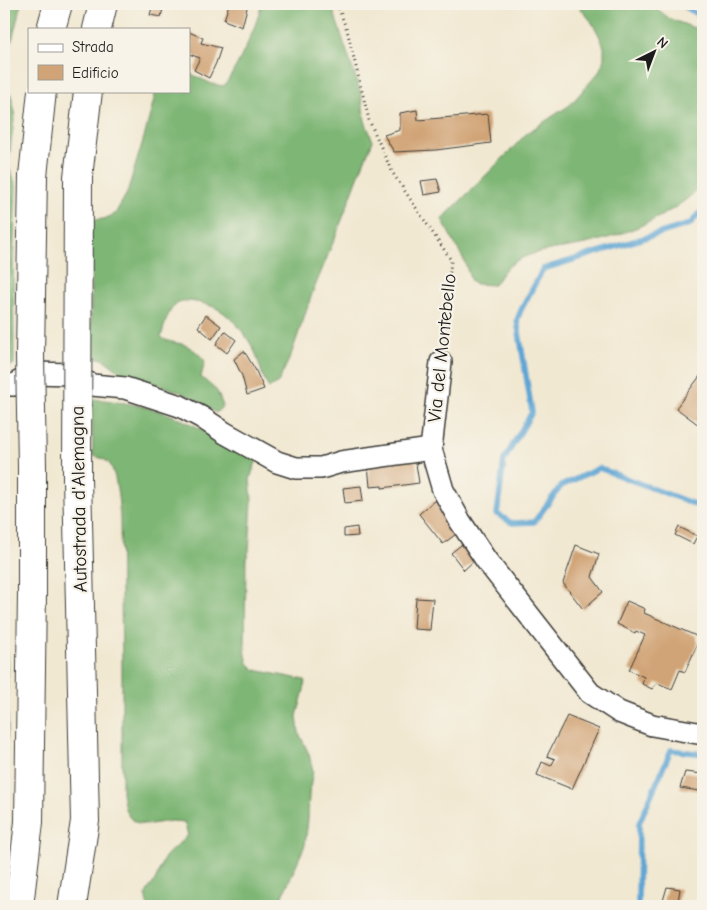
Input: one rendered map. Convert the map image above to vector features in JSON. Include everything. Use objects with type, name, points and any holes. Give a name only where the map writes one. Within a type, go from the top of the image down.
[{"type":"highway","points":[[51,28],[58,4]]},
{"type":"highway","points":[[97,28],[103,4]]},
{"type":"highway","points":[[19,906],[30,822],[32,467],[30,355],[33,176],[42,92]]},
{"type":"highway","name":"Autostrada d'Alemagna","points":[[72,906],[84,821],[77,478],[78,177],[88,92]]},
{"type":"street","name":"Via del Montebello","points":[[441,362],[431,449],[443,490],[460,521],[486,560],[590,693],[619,712],[652,725],[703,734]]},
{"type":"street","name":"Via del Montebello","points":[[4,385],[14,384],[34,373],[72,374],[92,385],[125,388],[180,406],[277,462],[296,468],[321,468],[341,462],[431,449]]},
{"type":"path","name":"Via del Montebello","points":[[337,4],[347,30],[370,120],[392,172],[451,260],[441,362]]},
{"type":"green space","points":[[4,4],[21,4],[9,53],[4,85]]},
{"type":"green space","points":[[261,4],[331,4],[361,94],[365,121],[373,141],[312,294],[291,355],[279,381],[275,385],[269,388],[252,345],[237,325],[224,313],[209,305],[187,301],[180,302],[171,310],[161,337],[188,346],[205,361],[201,377],[217,391],[223,406],[216,413],[197,400],[180,392],[132,377],[120,372],[103,359],[91,357],[91,220],[104,219],[115,214],[127,193],[156,92],[190,92],[190,73],[212,84],[224,86],[235,69]]},
{"type":"green space","points":[[577,4],[651,4],[670,19],[703,31],[703,184],[692,195],[664,214],[633,229],[585,244],[533,254],[514,262],[504,271],[494,285],[476,284],[471,281],[464,260],[442,219],[527,133],[570,105],[599,72],[604,60],[604,47],[591,21]]},
{"type":"green space","points":[[4,85],[11,95],[15,112],[8,166],[16,185],[13,264],[14,364],[4,370]]},
{"type":"green space","points":[[92,399],[132,404],[171,415],[257,460],[250,479],[252,501],[249,551],[246,559],[245,651],[248,663],[255,670],[305,680],[297,716],[299,733],[309,754],[313,771],[309,794],[305,845],[278,906],[148,906],[146,901],[146,894],[156,879],[165,857],[188,835],[184,822],[172,821],[142,824],[132,820],[124,804],[122,792],[120,512],[114,473],[111,466],[105,460],[93,456]]},
{"type":"green space","points":[[4,531],[8,728],[4,767]]},
{"type":"building","points":[[153,4],[164,4],[161,17],[150,15]]},
{"type":"building","points":[[229,4],[248,4],[242,27],[224,20]]},
{"type":"building","points":[[190,32],[203,38],[201,43],[221,48],[209,78],[194,70],[200,58],[190,54]]},
{"type":"building","points":[[417,110],[418,120],[488,114],[491,143],[436,150],[394,152],[384,135],[400,130],[400,113]]},
{"type":"building","points":[[437,179],[441,192],[424,195],[421,181]]},
{"type":"building","points":[[206,315],[221,326],[212,339],[198,327]]},
{"type":"building","points":[[225,331],[236,340],[227,353],[216,344]]},
{"type":"building","points":[[244,351],[264,389],[247,395],[242,376],[234,359]]},
{"type":"building","points":[[703,372],[703,428],[676,408]]},
{"type":"building","points":[[415,457],[419,483],[382,488],[382,486],[370,487],[368,464]]},
{"type":"building","points":[[361,486],[363,501],[345,503],[343,488]]},
{"type":"building","points":[[435,500],[460,531],[443,544],[419,514]]},
{"type":"building","points":[[357,527],[358,536],[344,537],[344,529]]},
{"type":"building","points":[[679,527],[697,536],[693,544],[675,535]]},
{"type":"building","points":[[466,541],[478,557],[464,570],[451,553]]},
{"type":"building","points":[[576,545],[599,554],[592,577],[603,592],[583,609],[563,583]]},
{"type":"building","points":[[416,598],[433,599],[430,630],[414,629]]},
{"type":"building","points":[[627,601],[645,609],[644,613],[696,636],[698,643],[685,672],[680,670],[672,689],[657,683],[652,689],[642,684],[644,677],[629,670],[645,635],[636,631],[635,633],[617,624]]},
{"type":"building","points":[[567,716],[599,729],[572,789],[537,775],[542,762],[551,766],[555,759],[547,756]]},
{"type":"building","points":[[685,772],[703,774],[700,791],[680,788]]},
{"type":"building","points":[[667,887],[680,889],[678,902],[663,901]]},
{"type":"waterway","points":[[680,4],[703,18]]},
{"type":"waterway","points":[[703,209],[690,224],[543,269],[517,320],[532,412],[504,460],[497,514],[512,523],[534,522],[561,486],[599,468],[699,506],[703,512]]},
{"type":"waterway","points":[[638,906],[639,823],[671,750],[703,754]]}]
